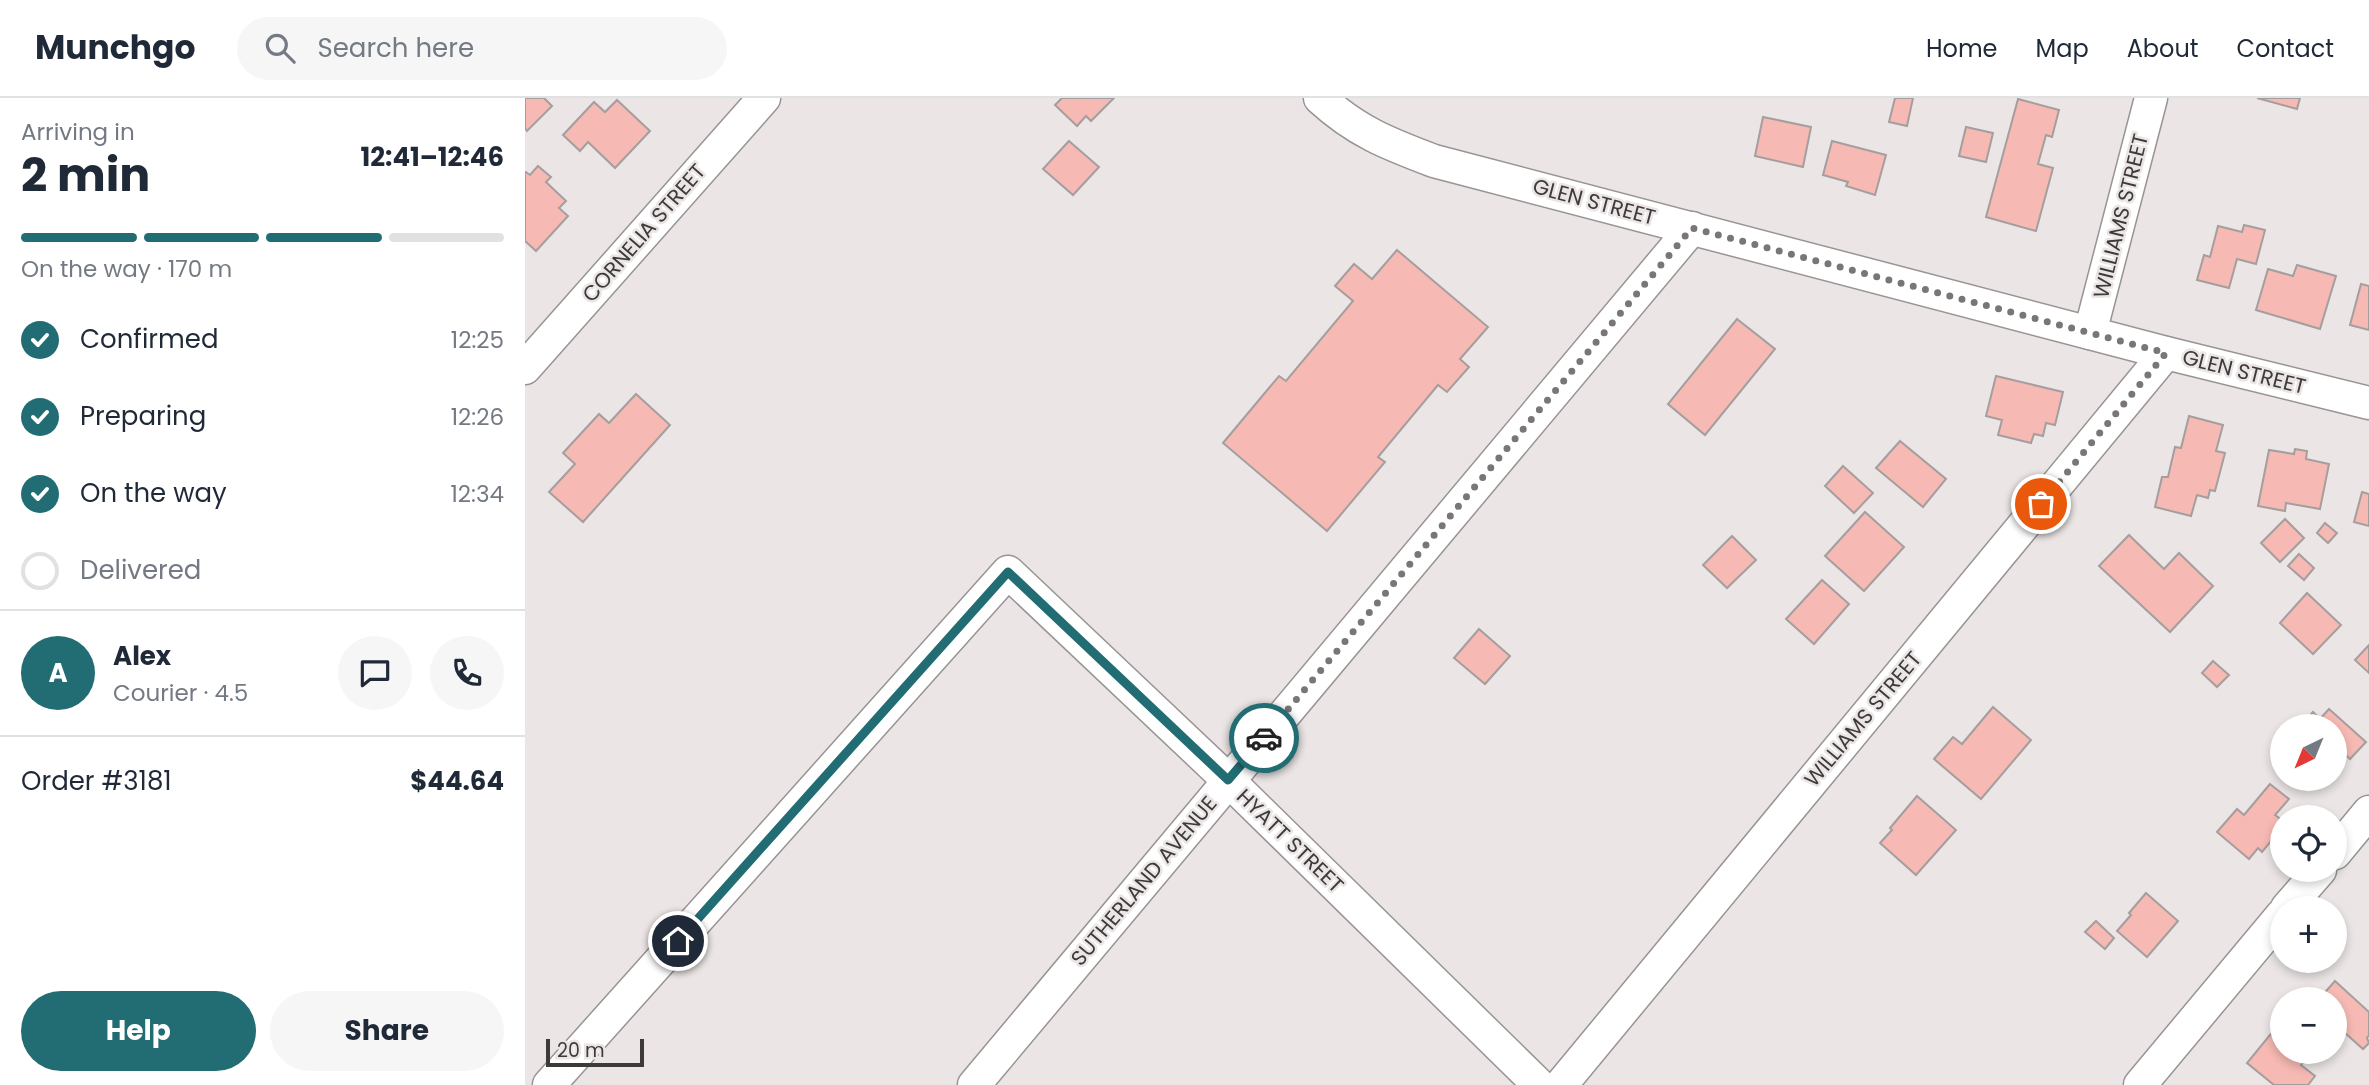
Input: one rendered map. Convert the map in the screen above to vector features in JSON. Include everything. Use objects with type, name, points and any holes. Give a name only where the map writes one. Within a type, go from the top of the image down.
[{"type":"street","name":"CORNELIA STREET","points":[[525,368],[764,98]]},
{"type":"street","name":"GLEN STREET","points":[[1320,98],[1343,119],[1387,143],[1434,161],[2166,353],[2369,403]]},
{"type":"street","name":"WILLIAMS STREET","points":[[2090,333],[2151,98]]},
{"type":"street","name":"SUTHERLAND AVENUE","points":[[974,1085],[1692,228]]},
{"type":"street","name":"WILLIAMS STREET","points":[[1561,1085],[2166,353]]},
{"type":"street","name":"HYATT STREET","points":[[549,1085],[1008,572],[1228,780],[1539,1085]]},
{"type":"street","points":[[2347,839],[2369,812]]},
{"type":"street","points":[[2297,896],[2310,882]]},
{"type":"street","points":[[2140,1085],[2270,929]]},
{"type":"building","points":[[525,98],[544,98],[552,106],[527,131],[525,128]]},
{"type":"building","points":[[1062,98],[1114,98],[1091,121],[1086,116],[1077,126],[1055,105]]},
{"type":"building","points":[[1895,98],[1913,98],[1907,126],[1889,122]]},
{"type":"building","points":[[2257,98],[2300,98],[2297,109]]},
{"type":"building","points":[[2018,99],[2059,110],[2052,137],[2046,135],[2038,164],[2053,168],[2036,231],[1986,217]]},
{"type":"building","points":[[617,100],[650,131],[615,168],[588,142],[580,151],[563,135],[594,102],[605,112]]},
{"type":"building","points":[[1763,117],[1811,127],[1803,167],[1755,156]]},
{"type":"building","points":[[1966,127],[1993,133],[1986,162],[1959,156]]},
{"type":"building","points":[[1069,141],[1099,167],[1073,195],[1043,169]]},
{"type":"building","points":[[1832,141],[1886,155],[1875,195],[1846,186],[1848,182],[1823,175]]},
{"type":"building","points":[[538,166],[551,177],[546,182],[566,201],[559,208],[568,216],[536,251],[525,241],[525,173],[530,175]]},
{"type":"building","points":[[2244,225],[2265,230],[2256,264],[2237,259],[2229,288],[2197,280],[2204,255],[2210,257],[2218,226],[2242,232]]},
{"type":"building","points":[[1397,250],[1488,327],[1460,359],[1469,367],[1447,392],[1438,385],[1378,457],[1385,462],[1327,531],[1223,443],[1279,376],[1286,381],[1353,301],[1335,286],[1354,264],[1372,279]]},
{"type":"building","points":[[2297,265],[2336,276],[2320,329],[2256,310],[2268,269],[2293,276]]},
{"type":"building","points":[[2361,284],[2369,286],[2369,330],[2350,325]]},
{"type":"building","points":[[1737,319],[1775,349],[1705,435],[1668,404]]},
{"type":"building","points":[[1996,376],[2063,392],[2055,425],[2046,423],[2043,436],[2034,434],[2031,443],[1998,435],[2002,420],[1986,416]]},
{"type":"building","points":[[636,394],[670,425],[583,522],[549,492],[575,464],[563,453],[599,414],[609,423]]},
{"type":"building","points":[[2189,416],[2223,425],[2216,451],[2225,453],[2215,491],[2210,490],[2208,498],[2197,495],[2191,516],[2155,507],[2162,477],[2168,477],[2175,447],[2181,448]]},
{"type":"building","points":[[1900,441],[1946,479],[1923,507],[1876,468]]},
{"type":"building","points":[[2295,449],[2307,451],[2306,459],[2329,464],[2320,509],[2286,503],[2285,511],[2258,506],[2269,450],[2294,454]]},
{"type":"building","points":[[1843,466],[1873,493],[1854,513],[1825,486]]},
{"type":"building","points":[[2362,492],[2369,494],[2369,526],[2354,522]]},
{"type":"building","points":[[1865,512],[1904,547],[1864,591],[1825,556]]},
{"type":"building","points":[[2285,519],[2304,538],[2280,562],[2261,543]]},
{"type":"building","points":[[2325,523],[2337,533],[2328,543],[2317,533]]},
{"type":"building","points":[[2129,535],[2164,569],[2179,553],[2213,586],[2170,632],[2099,566]]},
{"type":"building","points":[[1732,536],[1756,560],[1727,588],[1703,565]]},
{"type":"building","points":[[2299,554],[2314,568],[2304,580],[2288,566]]},
{"type":"building","points":[[1822,580],[1849,604],[1814,644],[1786,619]]},
{"type":"building","points":[[2307,593],[2341,625],[2313,654],[2280,623]]},
{"type":"building","points":[[1479,629],[1510,656],[1485,684],[1454,658]]},
{"type":"building","points":[[2369,645],[2369,673],[2355,660]]},
{"type":"building","points":[[2213,661],[2229,675],[2217,687],[2202,673]]},
{"type":"building","points":[[1993,707],[2031,740],[1981,799],[1934,759],[1953,737],[1962,744]]},
{"type":"building","points":[[2347,725],[2366,742],[2350,759],[2347,756]]},
{"type":"building","points":[[2270,784],[2270,791],[2279,791],[2289,799],[2284,805],[2270,805],[2270,842],[2262,852],[2258,848],[2249,859],[2217,832],[2237,809],[2244,815]]},
{"type":"building","points":[[1917,796],[1956,830],[1916,875],[1880,843]]},
{"type":"building","points":[[2146,893],[2178,921],[2147,957],[2117,931]]},
{"type":"building","points":[[2096,921],[2114,938],[2105,949],[2085,932]]},
{"type":"building","points":[[2335,981],[2342,987],[2330,987]]},
{"type":"building","points":[[2347,992],[2369,1012],[2369,1043],[2363,1049],[2347,1035]]},
{"type":"building","points":[[2270,1035],[2270,1064],[2302,1064],[2315,1076],[2308,1085],[2274,1085],[2247,1063]]},
{"type":"way so far","points":[[1264,738],[1692,228],[2166,353],[2041,504]]},
{"type":"route","points":[[678,941],[1008,572],[1228,780],[1264,738]]}]
